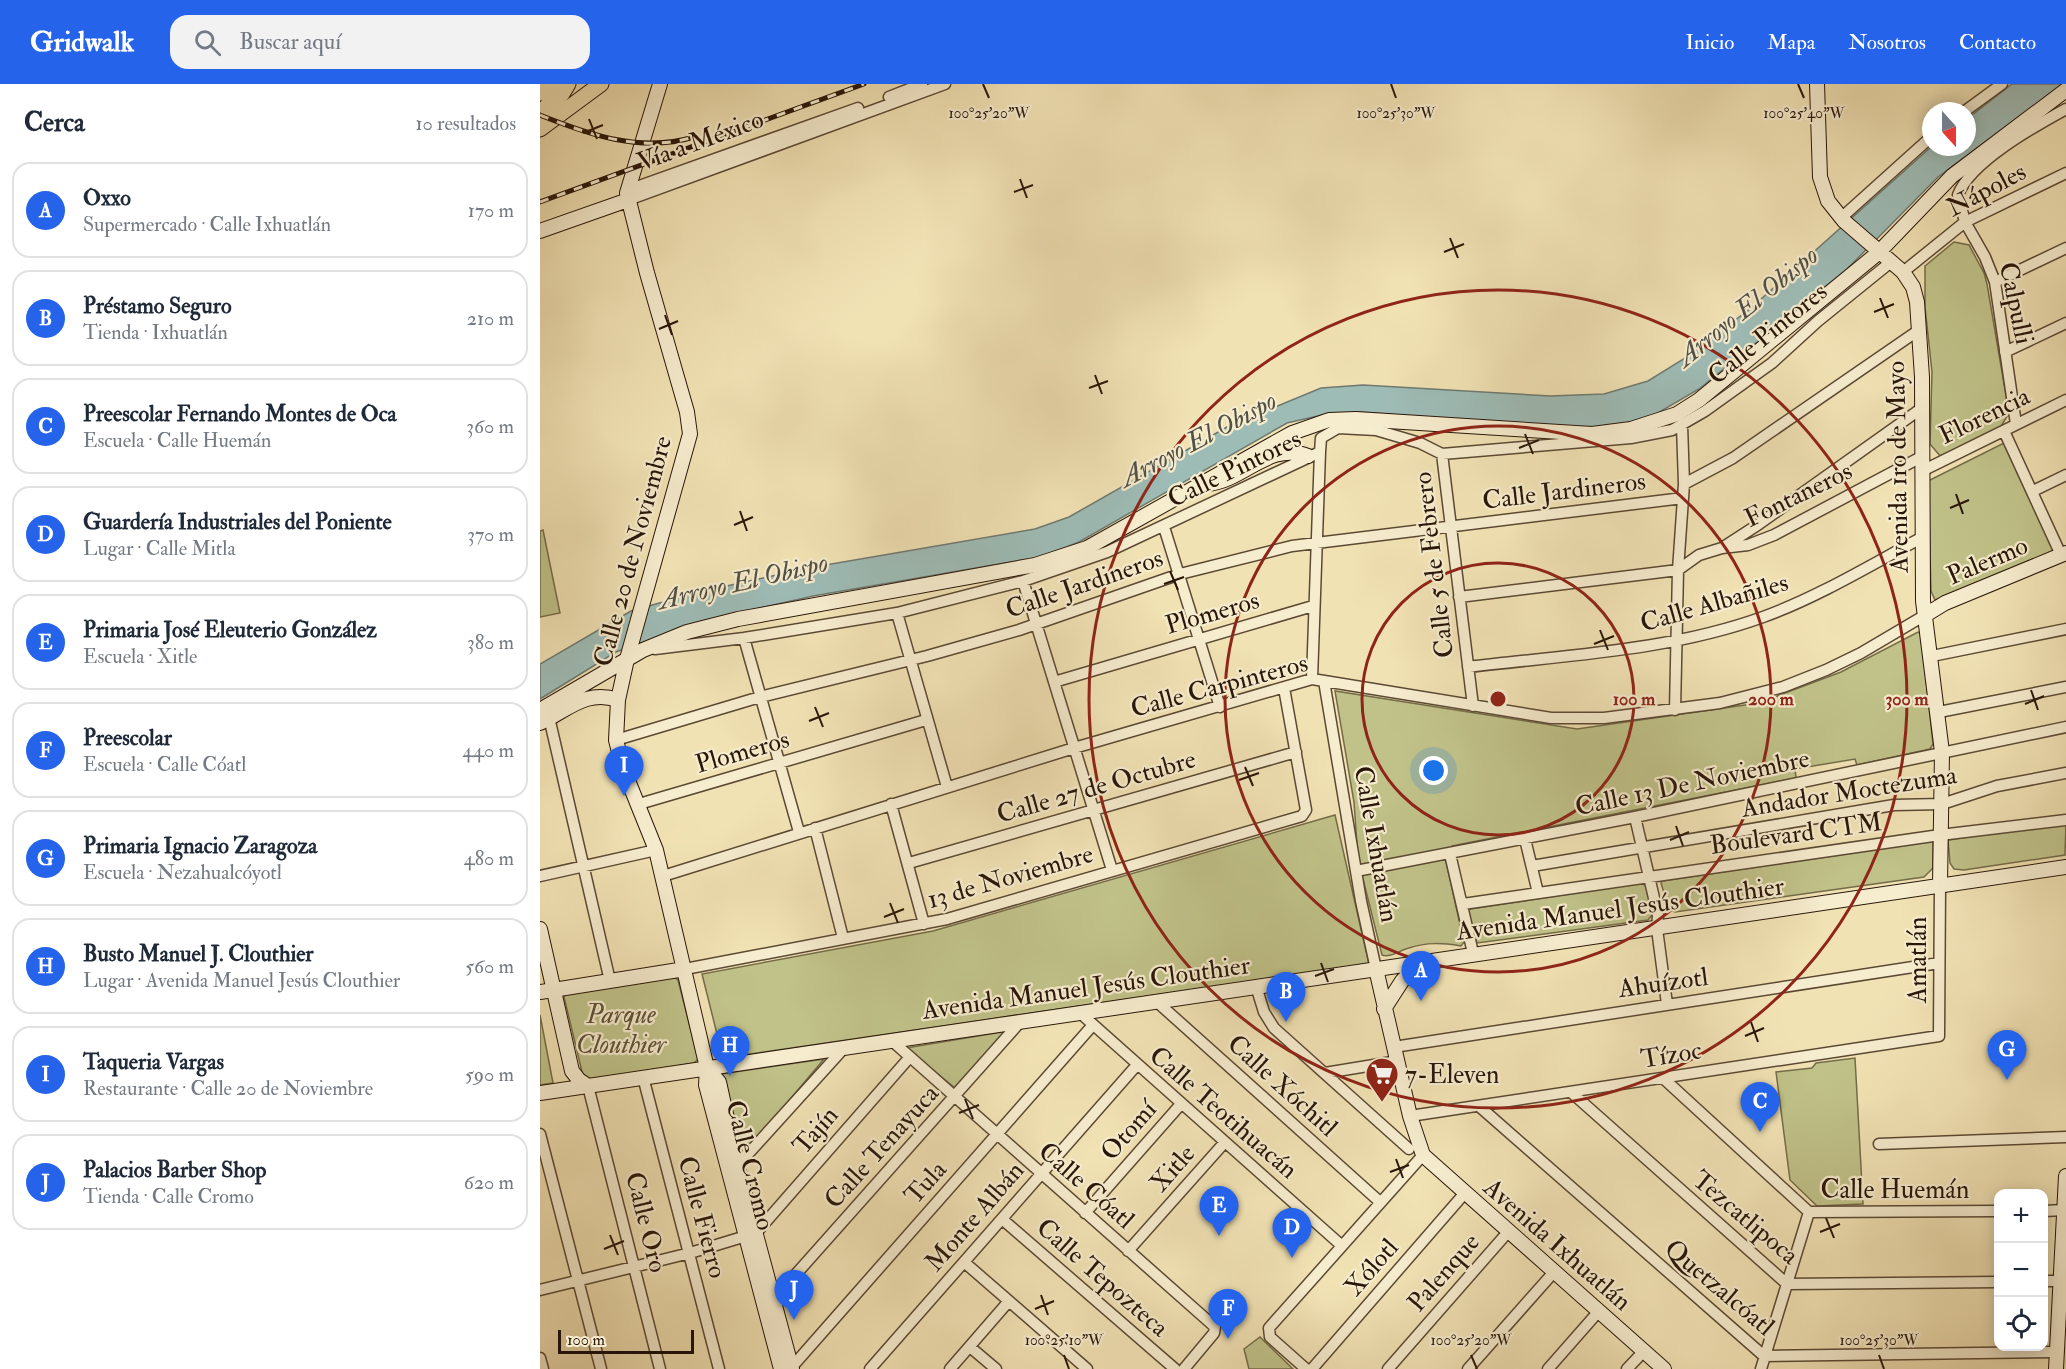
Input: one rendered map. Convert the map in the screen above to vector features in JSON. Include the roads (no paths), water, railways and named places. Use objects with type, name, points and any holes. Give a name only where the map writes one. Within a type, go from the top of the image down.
[{"type":"main road","points":[[540,93],[552,84]]},
{"type":"main road","points":[[540,112],[562,94],[568,84]]},
{"type":"main road","points":[[540,129],[601,84]]},
{"type":"street","points":[[893,99],[922,84]]},
{"type":"street","points":[[540,231],[628,195],[893,99],[945,84]]},
{"type":"street","name":"Avenida 1ro de Mayo","points":[[1817,84],[1820,177],[1828,201],[1842,220],[1903,272],[1913,287],[1919,330],[1922,408],[1923,601],[1927,614],[1942,752],[1940,885]]},
{"type":"street","points":[[1976,103],[2002,84]]},
{"type":"street","points":[[628,195],[658,87]]},
{"type":"street","points":[[544,715],[627,659],[637,646],[738,619],[1024,567],[1067,556],[1087,548],[1292,433],[1329,420],[1356,419],[1583,434],[1614,433],[1653,424],[1699,400],[1876,251],[1945,182],[2066,90]]},
{"type":"street","name":"Calpulli","points":[[2016,424],[1995,282],[1985,257],[1965,222],[1958,195],[1975,170],[2028,132],[2066,109]]},
{"type":"street","points":[[1842,220],[1922,145]]},
{"type":"street","name":"Nápoles","points":[[1903,272],[1965,222],[2066,173]]},
{"type":"street","name":"Calle 20 de Noviembre","points":[[628,195],[689,423],[688,443],[647,584],[637,646]]},
{"type":"street","points":[[1995,282],[2066,248]]},
{"type":"street","name":"Calle Pintores","points":[[637,646],[744,638],[897,613],[1023,581],[1107,552],[1164,527],[1314,454],[1321,438],[1338,429],[1355,428],[1396,434],[1442,454],[1631,438],[1665,432],[1682,425],[1772,363],[1818,321],[1891,262]]},
{"type":"street","points":[[2005,352],[2066,323]]},
{"type":"street","name":"Calle Jardineros","points":[[1684,484],[1733,458],[1919,330]]},
{"type":"street","name":"Florencia","points":[[1922,471],[2066,400]]},
{"type":"street","points":[[1459,597],[1678,570],[1699,555],[1722,548],[1922,408]]},
{"type":"street","points":[[1675,710],[1678,570],[1684,484],[1682,425]]},
{"type":"street","points":[[2004,431],[2064,554]]},
{"type":"street","points":[[1200,485],[1228,480],[1281,452],[1314,454],[1318,542],[1313,606],[1312,679]]},
{"type":"street","name":"Calle 5 de Febrero","points":[[1442,454],[1473,706]]},
{"type":"street","name":"Fontaneros","points":[[1722,548],[1748,545],[1774,536],[1923,456]]},
{"type":"street","points":[[2033,491],[2066,475]]},
{"type":"street","name":"Calle Jardineros","points":[[616,740],[760,697],[939,653],[1180,573],[1292,546],[1683,498]]},
{"type":"street","points":[[1164,527],[1220,707]]},
{"type":"street","name":"Calle Albañiles","points":[[1468,667],[1663,644],[1760,618],[1796,604],[1921,538]]},
{"type":"street","name":"Palermo","points":[[1927,614],[2064,554]]},
{"type":"street","points":[[1023,581],[1112,870]]},
{"type":"street","name":"Plomeros","points":[[1054,682],[1313,606]]},
{"type":"street","points":[[897,613],[947,787]]},
{"type":"street","name":"Calle Carpinteros","points":[[663,876],[1074,748],[1312,679],[1551,718],[1577,719],[1675,710],[1750,697],[1815,674],[1861,653],[1927,614]]},
{"type":"street","points":[[1932,656],[2066,629]]},
{"type":"street","points":[[744,638],[799,832]]},
{"type":"street","name":"Calle 20 de Noviembre","points":[[627,659],[618,700],[616,740],[623,768],[656,850],[686,969],[707,1068]]},
{"type":"street","name":"Calle Ixhuatlán","points":[[1324,681],[1356,871],[1384,1009],[1422,1155]]},
{"type":"street","points":[[1939,712],[2066,687]]},
{"type":"street","points":[[1284,688],[1296,752]]},
{"type":"street","points":[[544,715],[588,697],[602,695],[618,700]]},
{"type":"street","points":[[544,715],[584,867],[610,981]]},
{"type":"street","name":"Plomeros","points":[[639,804],[926,720]]},
{"type":"street","name":"Calle 13 De Noviembre","points":[[1356,871],[1635,818],[2066,727]]},
{"type":"street","name":"Calle 27 de Octubre","points":[[909,863],[1296,752]]},
{"type":"street","name":"13 de Noviembre","points":[[686,969],[924,924],[1298,819],[1306,814],[1296,752]]},
{"type":"street","name":"Andador Moctezuma","points":[[1532,866],[1894,805],[1942,804],[1997,786],[2066,773]]},
{"type":"street","points":[[891,804],[924,924]]},
{"type":"street","points":[[1635,818],[1658,915],[1657,929],[1667,1004]]},
{"type":"street","name":"Boulevard CTM","points":[[1463,904],[1940,835],[2066,820]]},
{"type":"street","points":[[815,828],[843,938]]},
{"type":"street","points":[[1525,839],[1538,893]]},
{"type":"street","points":[[540,876],[656,850]]},
{"type":"street","points":[[1450,854],[1473,953]]},
{"type":"street","name":"Avenida Manuel Jesús Clouthier","points":[[547,1092],[1473,953],[1657,929],[2066,867]]},
{"type":"street","name":"Amatlán","points":[[1939,1035],[1940,885]]},
{"type":"street","points":[[540,929],[572,1071],[569,1083],[547,1092]]},
{"type":"street","points":[[1384,1009],[1402,981],[1421,962]]},
{"type":"street","name":"Ahuízotl","points":[[1394,1047],[1939,963]]},
{"type":"street","points":[[540,992],[686,969]]},
{"type":"street","points":[[1256,986],[1264,1012],[1274,1028],[1409,1149]]},
{"type":"street","name":"Calle Xóchitl","points":[[1156,1001],[1380,1202]]},
{"type":"street","name":"Calle Teotihuacán","points":[[1079,1012],[1136,1066],[1341,1245]]},
{"type":"street","name":"Calle Tenayuca","points":[[773,1300],[1021,1021]]},
{"type":"street","name":"Tula","points":[[788,1369],[1092,1026]]},
{"type":"street","name":"Tízoc","points":[[1410,1116],[1572,1094],[1939,1035]]},
{"type":"street","name":"Calle Cóatl","points":[[891,1040],[1215,1328],[1184,1369]]},
{"type":"street","points":[[738,1165],[845,1047]]},
{"type":"street","name":"Tajín","points":[[750,1236],[909,1058]]},
{"type":"street","points":[[1325,1073],[1398,1061]]},
{"type":"street","name":"Monte Albán","points":[[870,1369],[1136,1066]]},
{"type":"street","name":"Calle Cromo","points":[[707,1068],[719,1082],[738,1165],[750,1236],[773,1300],[788,1369]]},
{"type":"street","name":"Calle Cromo","points":[[707,1068],[706,1085],[788,1369]]},
{"type":"street","points":[[572,1071],[588,1086]]},
{"type":"street","name":"Calle Fierro","points":[[643,1077],[719,1369]]},
{"type":"street","name":"Calle Huemán","points":[[1663,1078],[1809,1212],[1994,1211]]},
{"type":"street","name":"Calle Oro","points":[[588,1086],[660,1369]]},
{"type":"street","name":"Tezcatlipoca","points":[[1572,1094],[1787,1284],[1994,1282]]},
{"type":"street","name":"Otomí","points":[[1085,1213],[1181,1104]]},
{"type":"street","name":"Quetzalcóatl","points":[[1480,1107],[1764,1356],[2061,1344]]},
{"type":"street","points":[[540,1134],[601,1369]]},
{"type":"street","points":[[1878,1144],[2066,1137]]},
{"type":"street","name":"Xitle","points":[[1128,1251],[1225,1142]]},
{"type":"street","points":[[1306,1369],[1268,1332],[1341,1245],[1422,1155]]},
{"type":"street","name":"Avenida Ixhuatlán","points":[[1422,1155],[1664,1369]]},
{"type":"street","points":[[2056,1369],[2061,1344],[2066,1176]]},
{"type":"street","name":"Xólotl","points":[[1312,1369],[1464,1194]]},
{"type":"street","points":[[2048,1211],[2064,1210]]},
{"type":"street","points":[[1761,1369],[1809,1212]]},
{"type":"street","name":"Calle Tepozteca","points":[[1002,1219],[1175,1369]]},
{"type":"street","name":"Palenque","points":[[1388,1369],[1508,1232]]},
{"type":"street","points":[[540,1290],[750,1236]]},
{"type":"street","points":[[964,1262],[1087,1369]]},
{"type":"street","points":[[1468,1369],[1554,1272]]},
{"type":"street","points":[[2048,1279],[2062,1272]]},
{"type":"street","points":[[950,1369],[1010,1301]]},
{"type":"street","points":[[1548,1369],[1599,1311]]},
{"type":"street","points":[[970,1347],[996,1369]]},
{"type":"street","points":[[1627,1369],[1644,1351]]},
{"type":"street","points":[[540,1358],[543,1369]]},
{"type":"water","points":[[2012,84],[2064,84],[1976,149],[1976,112]]},
{"type":"water","points":[[1922,155],[1966,156],[1938,177],[1847,269],[1699,389],[1656,414],[1612,427],[1545,426],[1361,412],[1322,415],[1287,423],[1079,542],[1040,557],[813,596],[702,621],[616,652],[540,699],[540,664],[631,611],[695,593],[808,568],[1035,529],[1069,517],[1227,427],[1321,388],[1363,385],[1550,396],[1604,394],[1648,381],[1682,360],[1751,308]]},
{"type":"railway","points":[[540,202],[864,84]]},
{"type":"railway","points":[[540,115],[616,140],[655,143],[694,137]]},
{"type":"place","name":"Taqueria Vargas","points":[[624,796]]},
{"type":"place","name":"Oxxo","points":[[1421,1001]]},
{"type":"place","name":"Préstamo Seguro","points":[[1286,1022]]},
{"type":"place","name":"Busto Manuel J. Clouthier","points":[[730,1076]]},
{"type":"place","name":"Primaria Ignacio Zaragoza","points":[[2007,1080]]},
{"type":"place","name":"7-Eleven","points":[[1382,1103]]},
{"type":"place","name":"Preescolar Fernando Montes de Oca","points":[[1760,1132]]},
{"type":"place","name":"Primaria José Eleuterio González","points":[[1219,1236]]},
{"type":"place","name":"Guardería Industriales del Poniente","points":[[1292,1258]]},
{"type":"place","name":"Palacios Barber Shop","points":[[794,1320]]},
{"type":"place","name":"Preescolar","points":[[1228,1339]]},
{"type":"water label","name":"Arroyo El Obispo","points":[[1747,306]]},
{"type":"water label","name":"Arroyo El Obispo","points":[[1198,439]]},
{"type":"water label","name":"Arroyo El Obispo","points":[[743,581]]},
{"type":"park label","name":"Parque Clouthier","points":[[621,1029]]}]
